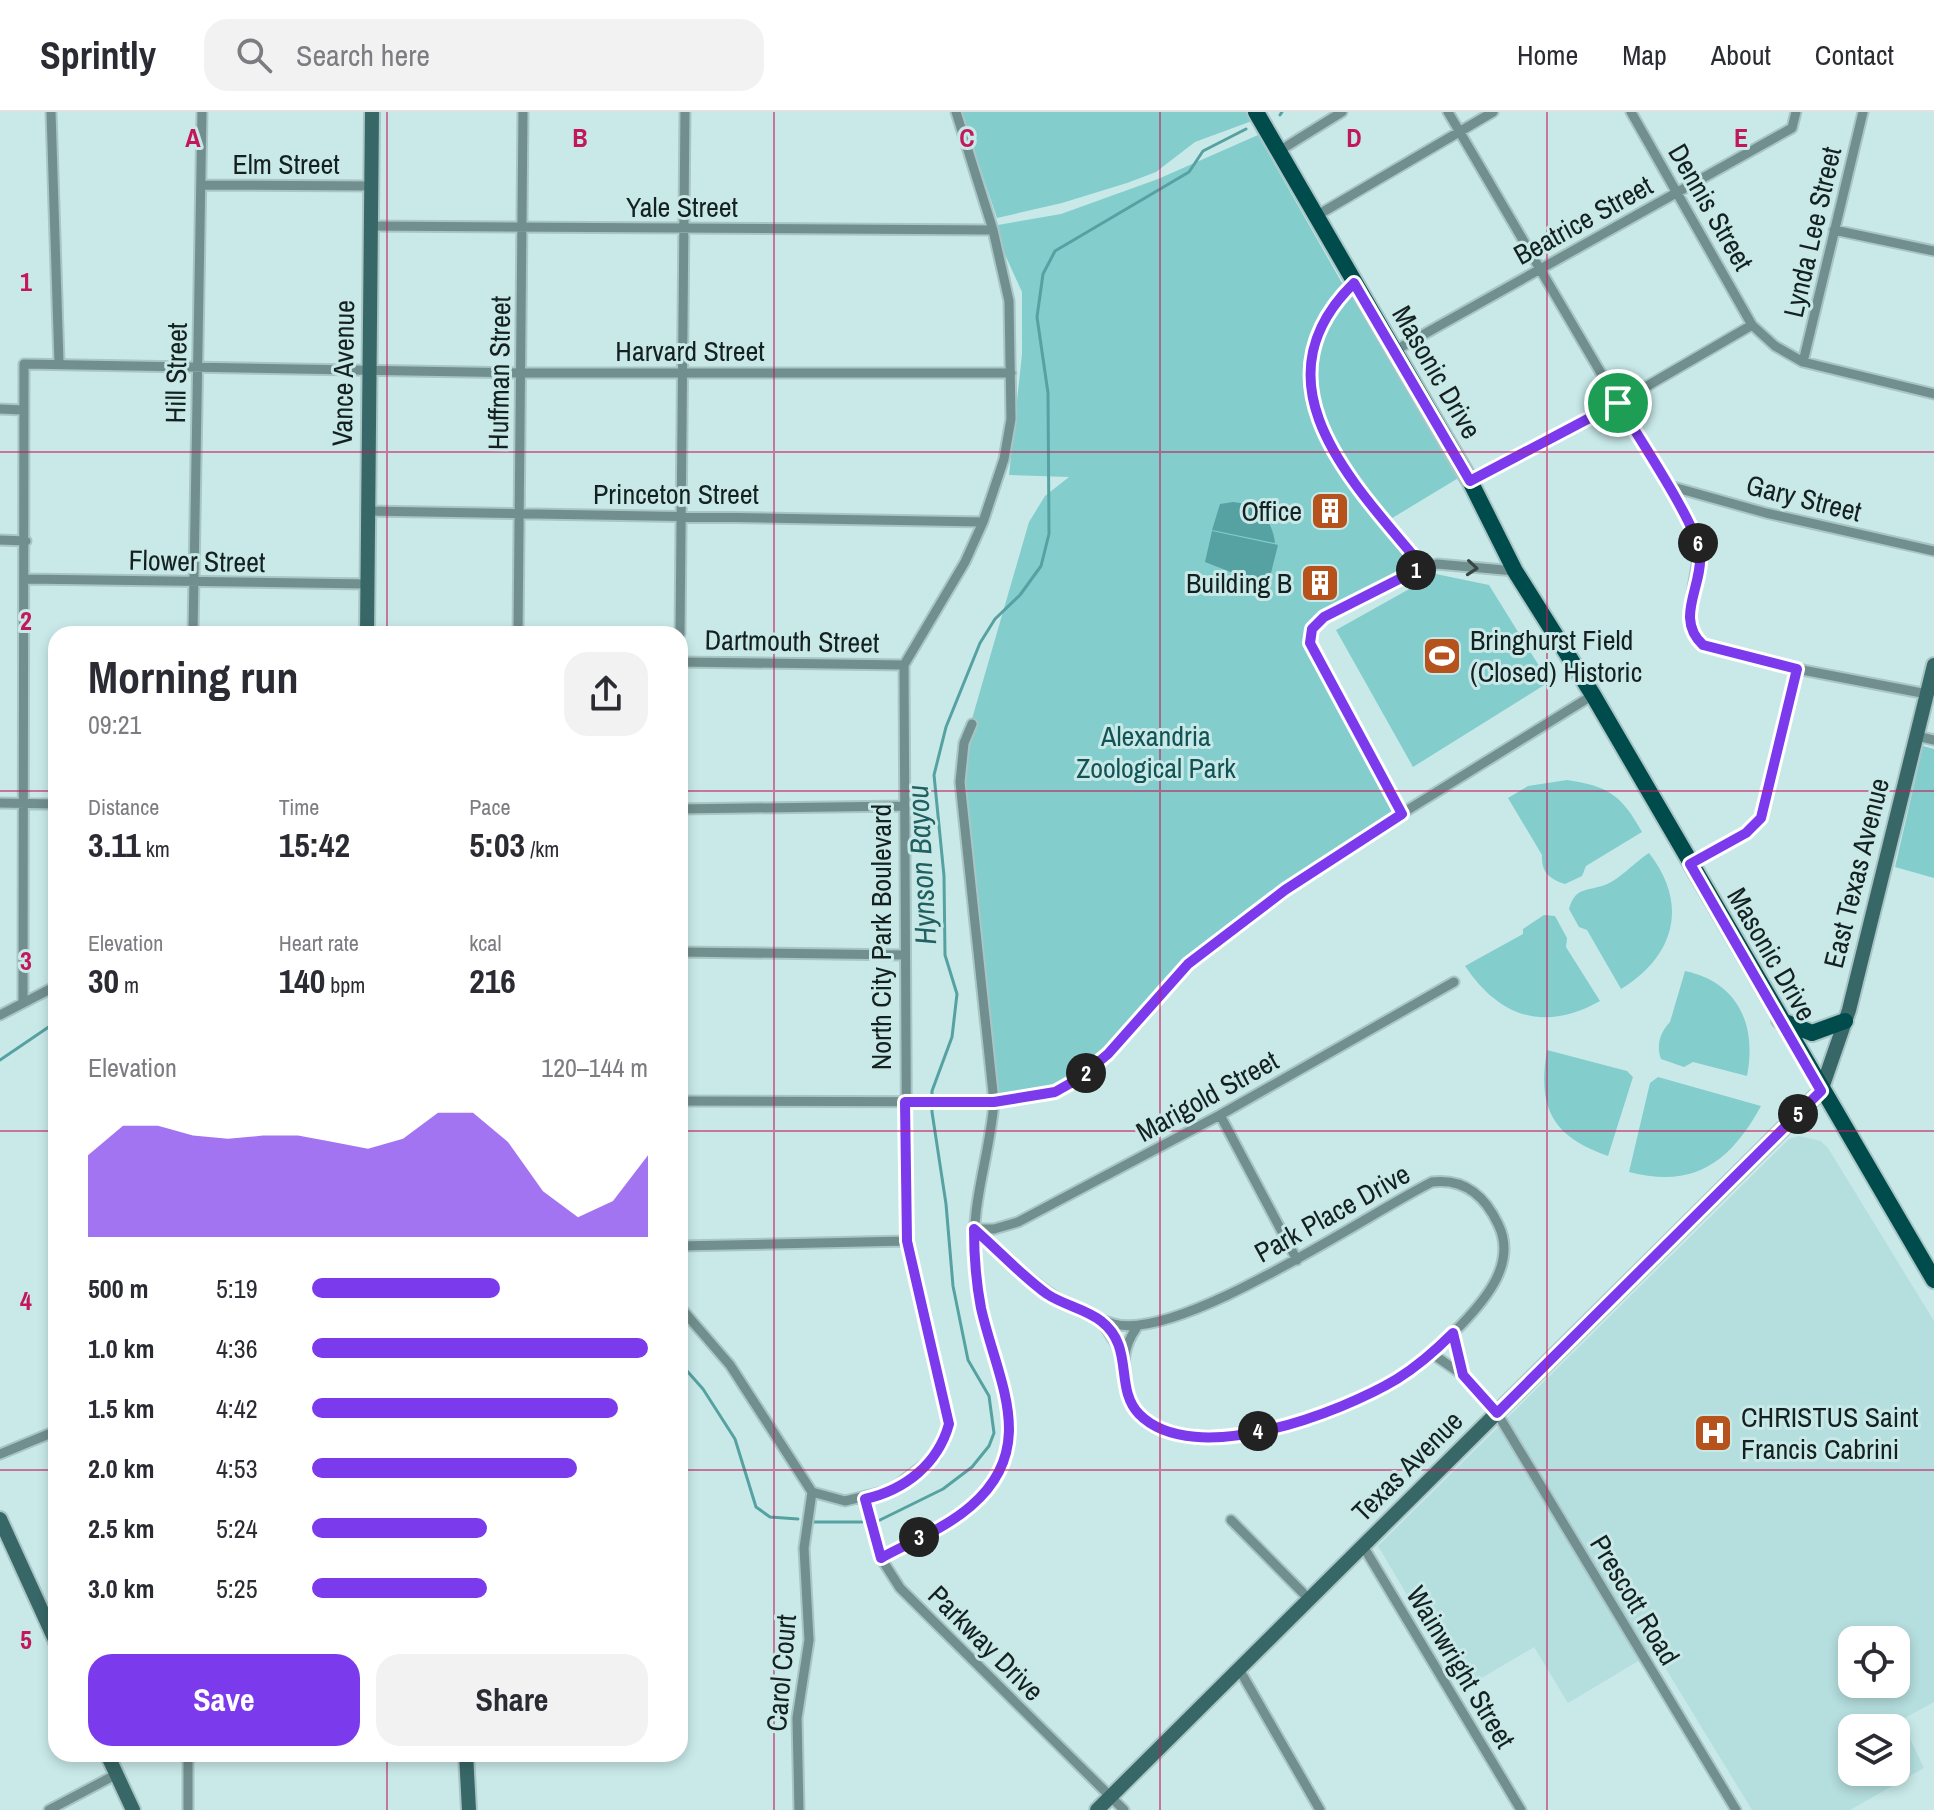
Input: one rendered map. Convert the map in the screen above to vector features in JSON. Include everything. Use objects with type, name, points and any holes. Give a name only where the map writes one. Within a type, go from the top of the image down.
[{"type":"main road","name":"Masonic Drive","points":[[1256,112],[1470,481],[1515,571],[1593,695],[1821,1091],[1934,1280]]},
{"type":"main road","points":[[1780,1020],[1812,1033],[1845,1021]]},
{"type":"street","points":[[51,112],[59,363]]},
{"type":"street","name":"Hill Street","points":[[193,626],[202,112]]},
{"type":"street","name":"Vance Avenue","points":[[367,626],[372,112]]},
{"type":"street","name":"Huffman Street","points":[[518,626],[523,112]]},
{"type":"street","points":[[680,626],[685,112]]},
{"type":"street","name":"North City Park Boulevard","points":[[812,1492],[835,1500],[865,1499],[891,1490],[929,1464],[940,1449],[949,1424],[907,1241],[902,806],[904,665],[965,562],[983,522],[1004,459],[1011,419],[1009,301],[993,230],[956,112]]},
{"type":"street","points":[[1279,151],[1342,112]]},
{"type":"street","points":[[1448,112],[1697,537],[1701,555],[1688,616],[1695,637],[1703,645],[1797,669],[1927,694]]},
{"type":"street","points":[[1316,216],[1493,112]]},
{"type":"street","name":"Dennis Street","points":[[1631,112],[1752,325]]},
{"type":"street","name":"Beatrice Street","points":[[1394,351],[1792,128],[1796,112]]},
{"type":"street","name":"Lynda Lee Street","points":[[1803,362],[1863,112]]},
{"type":"street","name":"Elm Street","points":[[201,185],[372,186]]},
{"type":"street","name":"Yale Street","points":[[371,226],[993,230]]},
{"type":"street","points":[[1834,230],[1934,251]]},
{"type":"street","points":[[1354,283],[1330,308],[1318,329],[1309,383],[1314,406],[1326,439],[1367,502],[1423,567]]},
{"type":"street","points":[[1470,481],[1618,403],[1752,325],[1775,346],[1803,362],[1934,394]]},
{"type":"street","name":"Harvard Street","points":[[23,410],[24,364],[198,365],[369,372],[1011,373]]},
{"type":"street","points":[[0,409],[23,410],[26,541],[23,1000]]},
{"type":"street","name":"Gary Street","points":[[1666,485],[1766,513],[1934,551]]},
{"type":"street","name":"Princeton Street","points":[[368,511],[983,522]]},
{"type":"street","points":[[0,540],[26,541]]},
{"type":"street","points":[[1402,814],[1310,636],[1312,629],[1324,617],[1423,567],[1437,564],[1515,571]]},
{"type":"street","name":"Flower Street","points":[[26,579],[193,584],[367,584]]},
{"type":"street","name":"Dartmouth Street","points":[[688,662],[904,665]]},
{"type":"street","name":"East Texas Avenue","points":[[1821,1091],[1845,1021],[1934,665]]},
{"type":"street","points":[[1690,864],[1746,833],[1761,818],[1797,669]]},
{"type":"street","points":[[688,1101],[994,1102],[1055,1092],[1078,1079],[1108,1054],[1188,964],[1285,890],[1593,695]]},
{"type":"street","points":[[881,1558],[969,1508],[996,1478],[1006,1457],[1010,1418],[981,1308],[974,1229],[977,1197],[992,1136],[994,1102],[960,782],[964,743],[972,724]]},
{"type":"street","points":[[1917,736],[1934,740]]},
{"type":"street","points":[[0,803],[48,804]]},
{"type":"street","points":[[688,809],[902,806]]},
{"type":"street","points":[[688,952],[904,955]]},
{"type":"street","name":"Marigold Street","points":[[974,1229],[994,1229],[1018,1222],[1220,1115],[1454,982]]},
{"type":"street","points":[[0,1015],[23,1000],[48,989]]},
{"type":"street","name":"Texas Avenue","points":[[1097,1810],[1110,1804],[1239,1669],[1821,1091]]},
{"type":"street","points":[[1220,1115],[1297,1260]]},
{"type":"street","name":"Park Place Drive","points":[[1124,1356],[1130,1398],[1138,1413],[1174,1431],[1205,1436],[1278,1427],[1335,1410],[1397,1378],[1431,1353],[1453,1333],[1495,1282],[1503,1263],[1505,1246],[1501,1230],[1484,1201],[1461,1183],[1432,1182],[1297,1260],[1231,1293],[1137,1327]]},
{"type":"street","points":[[974,1229],[1046,1293],[1099,1320],[1111,1331],[1124,1356]]},
{"type":"street","points":[[688,1246],[907,1241]]},
{"type":"street","points":[[688,1316],[730,1365],[812,1492]]},
{"type":"street","points":[[1099,1320],[1137,1327],[1126,1344],[1124,1356]]},
{"type":"street","points":[[1453,1333],[1463,1375]]},
{"type":"street","points":[[1431,1353],[1463,1375]]},
{"type":"street","name":"Prescott Road","points":[[1463,1375],[1497,1413],[1736,1810]]},
{"type":"street","points":[[0,1454],[48,1434]]},
{"type":"street","name":"Carol Court","points":[[799,1810],[797,1718],[809,1640],[804,1548],[812,1492]]},
{"type":"street","name":"Parkway Drive","points":[[865,1499],[881,1558],[900,1588],[1110,1804],[1120,1803],[1124,1810]]},
{"type":"street","points":[[0,1519],[6,1551],[48,1627]]},
{"type":"street","points":[[1231,1520],[1309,1599]]},
{"type":"street","name":"Wainwright Street","points":[[1363,1546],[1521,1810]]},
{"type":"street","points":[[1239,1669],[1320,1810]]},
{"type":"street","points":[[111,1762],[133,1810]]},
{"type":"street","points":[[188,1762],[188,1810]]},
{"type":"street","points":[[466,1762],[469,1810]]},
{"type":"street","points":[[49,1810],[117,1774]]},
{"type":"shaded area","points":[[1233,502],[1250,506],[1262,514],[1271,527],[1275,543],[1212,530],[1220,504]]},
{"type":"shaded area","points":[[1212,531],[1278,545],[1270,577],[1251,580],[1205,562]]},
{"type":"shaded area","name":"CHRISTUS Saint Francis Cabrini","points":[[1799,1136],[1821,1141],[1828,1148],[1934,1321],[1934,1702],[1910,1715],[1838,1714],[1838,1786],[1892,1786],[1850,1810],[1752,1810],[1655,1651],[1568,1703],[1534,1647],[1463,1689],[1378,1546],[1789,1139]]},
{"type":"shaded area","name":"CHRISTUS Saint Francis Cabrini","points":[[1910,1739],[1924,1768],[1910,1776]]},
{"type":"green space","points":[[961,112],[1257,112],[1260,118],[1195,142],[1156,172],[1062,203],[997,218]]},
{"type":"green space","name":"Alexandria Zoological Park","points":[[1258,135],[1342,283],[1347,279],[1465,474],[1384,523],[1410,568],[1323,617],[1309,636],[1401,814],[1188,963],[1109,1051],[1054,1092],[990,1098],[961,781],[965,743],[1029,522],[1045,496],[1069,477],[1009,475],[1022,354],[1022,292],[992,226],[1061,214],[1158,179]]},
{"type":"green space","name":"Bringhurst Field (Closed) Historic","points":[[1436,574],[1489,585],[1549,682],[1413,767],[1336,630]]},
{"type":"green space","points":[[1923,746],[1934,749],[1934,878],[1895,867]]},
{"type":"green space","points":[[1567,780],[1594,786],[1613,795],[1621,801],[1642,832],[1586,866],[1582,876],[1565,884],[1550,877],[1545,870],[1542,855],[1508,798],[1528,786]]},
{"type":"green space","points":[[1649,853],[1669,891],[1672,910],[1670,928],[1654,961],[1621,989],[1587,930],[1579,927],[1569,909],[1578,894],[1614,880]]},
{"type":"green space","points":[[1544,915],[1555,916],[1567,938],[1566,947],[1600,1001],[1561,1016],[1525,1015],[1493,998],[1465,966],[1523,934],[1523,929]]},
{"type":"green space","points":[[1685,971],[1718,985],[1740,1008],[1749,1040],[1747,1076],[1693,1062],[1684,1067],[1661,1059],[1660,1039],[1670,1022]]},
{"type":"green space","points":[[1547,1050],[1627,1071],[1633,1077],[1608,1156],[1574,1140],[1553,1118],[1545,1089]]},
{"type":"green space","points":[[1658,1077],[1761,1106],[1737,1142],[1708,1166],[1673,1177],[1629,1172],[1650,1083]]},
{"type":"waterway","name":"Hynson Bayou","points":[[878,1521],[943,1489],[972,1467],[989,1446],[994,1433],[989,1396],[968,1360],[953,1286],[946,1204],[932,1112],[932,1091],[952,1037],[957,994],[945,955],[944,876],[934,775],[946,727],[980,643],[995,619],[1020,595],[1041,566],[1049,534],[1048,393],[1037,317],[1043,274],[1055,251],[1189,172],[1203,151],[1246,129]]},
{"type":"waterway","name":"Hynson Bayou","points":[[0,1060],[48,1027]]},
{"type":"waterway","name":"Hynson Bayou","points":[[688,1372],[703,1389],[735,1439],[756,1507],[770,1517],[798,1519]]},
{"type":"waterway","name":"Hynson Bayou","points":[[814,1522],[862,1522]]},
{"type":"place","name":"Office","points":[[1330,511]]},
{"type":"place","name":"Building B","points":[[1320,583]]},
{"type":"place","name":"Bringhurst Field (Closed) Historic","points":[[1442,656]]},
{"type":"place","name":"CHRISTUS Saint Francis Cabrini","points":[[1713,1433]]},
{"type":"route","points":[[1354,283],[1470,481],[1618,403],[1697,537],[1701,555],[1688,616],[1690,630],[1703,645],[1797,669],[1761,818],[1746,833],[1690,864],[1821,1091],[1497,1413],[1463,1375],[1453,1333],[1397,1378],[1335,1410],[1314,1417],[1236,1434],[1205,1436],[1162,1427],[1138,1413],[1130,1398],[1124,1374],[1124,1356],[1111,1331],[1099,1320],[1046,1293],[974,1229],[981,1308],[1010,1418],[1006,1457],[996,1478],[969,1508],[881,1558],[865,1499],[891,1490],[929,1464],[944,1441],[949,1424],[907,1241],[905,1102],[994,1102],[1055,1092],[1078,1079],[1108,1054],[1149,1003],[1188,964],[1285,890],[1402,814],[1310,643],[1312,629],[1324,617],[1423,567],[1367,502],[1317,420],[1309,383],[1311,358],[1318,329],[1330,308],[1354,283]]}]
